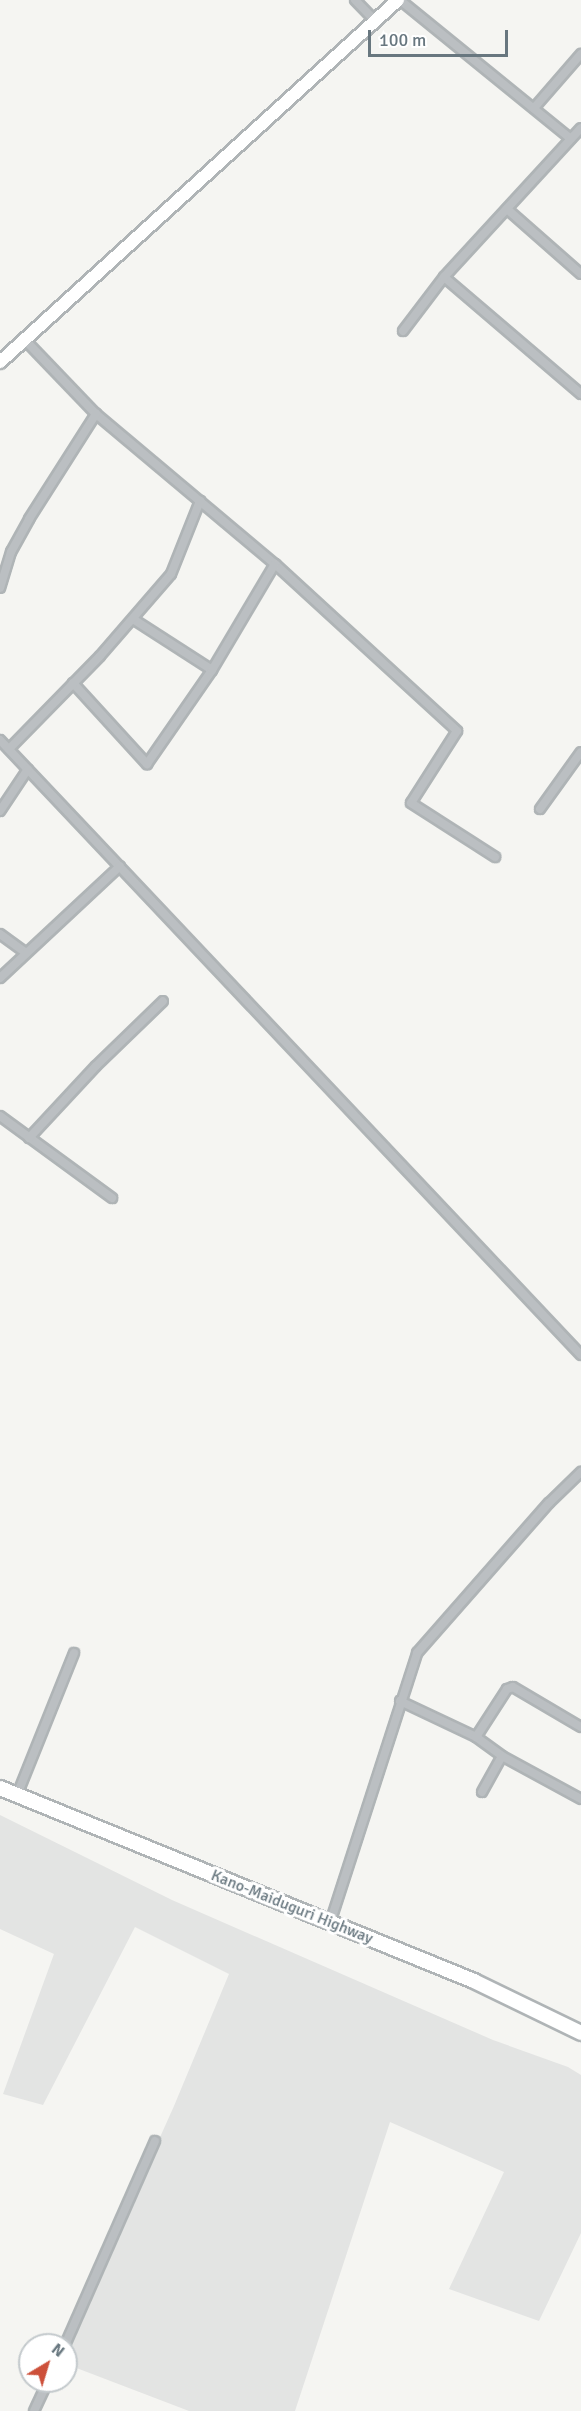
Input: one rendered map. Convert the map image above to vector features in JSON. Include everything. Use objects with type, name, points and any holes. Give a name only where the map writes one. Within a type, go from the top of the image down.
[{"type":"highway","name":"Kano-Maiduguri Highway","points":[[0,1788],[474,1981],[581,2033]]},
{"type":"main road","points":[[0,362],[399,0]]},
{"type":"street","points":[[355,0],[376,22]]},
{"type":"street","points":[[399,0],[571,139]]},
{"type":"street","points":[[534,108],[581,54]]},
{"type":"street","points":[[403,331],[444,277],[581,128]]},
{"type":"street","points":[[507,209],[581,274]]},
{"type":"street","points":[[444,277],[581,394]]},
{"type":"street","points":[[25,340],[96,414],[275,564],[458,731],[411,803],[495,857]]},
{"type":"street","points":[[0,588],[11,552],[28,519],[96,414]]},
{"type":"street","points":[[9,749],[74,683],[171,574],[200,501]]},
{"type":"street","points":[[74,683],[147,764],[212,670],[275,564]]},
{"type":"street","points":[[133,619],[212,670]]},
{"type":"street","points":[[0,740],[581,1355]]},
{"type":"street","points":[[540,809],[581,752]]},
{"type":"street","points":[[0,811],[28,769]]},
{"type":"street","points":[[0,978],[25,952],[120,866]]},
{"type":"street","points":[[0,934],[25,952]]},
{"type":"street","points":[[29,1138],[96,1066],[163,1001]]},
{"type":"street","points":[[0,1116],[112,1198]]},
{"type":"street","points":[[330,1923],[417,1653],[549,1503],[581,1472]]},
{"type":"street","points":[[17,1795],[74,1653]]},
{"type":"street","points":[[476,1737],[507,1689],[513,1687],[581,1727]]},
{"type":"street","points":[[400,1701],[476,1737],[502,1756],[581,1799]]},
{"type":"street","points":[[482,1792],[502,1756]]},
{"type":"street","points":[[70,2333],[155,2140]]},
{"type":"street","points":[[34,2411],[42,2393]]},
{"type":"shaded area","points":[[0,1815],[172,1900],[493,2040],[568,2067],[581,2075],[581,2233],[539,2321],[449,2289],[504,2172],[390,2122],[295,2411],[189,2411],[78,2369],[78,2333],[72,2333],[174,2106],[229,1974],[135,1927],[43,2105],[3,2094],[54,1954],[0,1929]]}]
